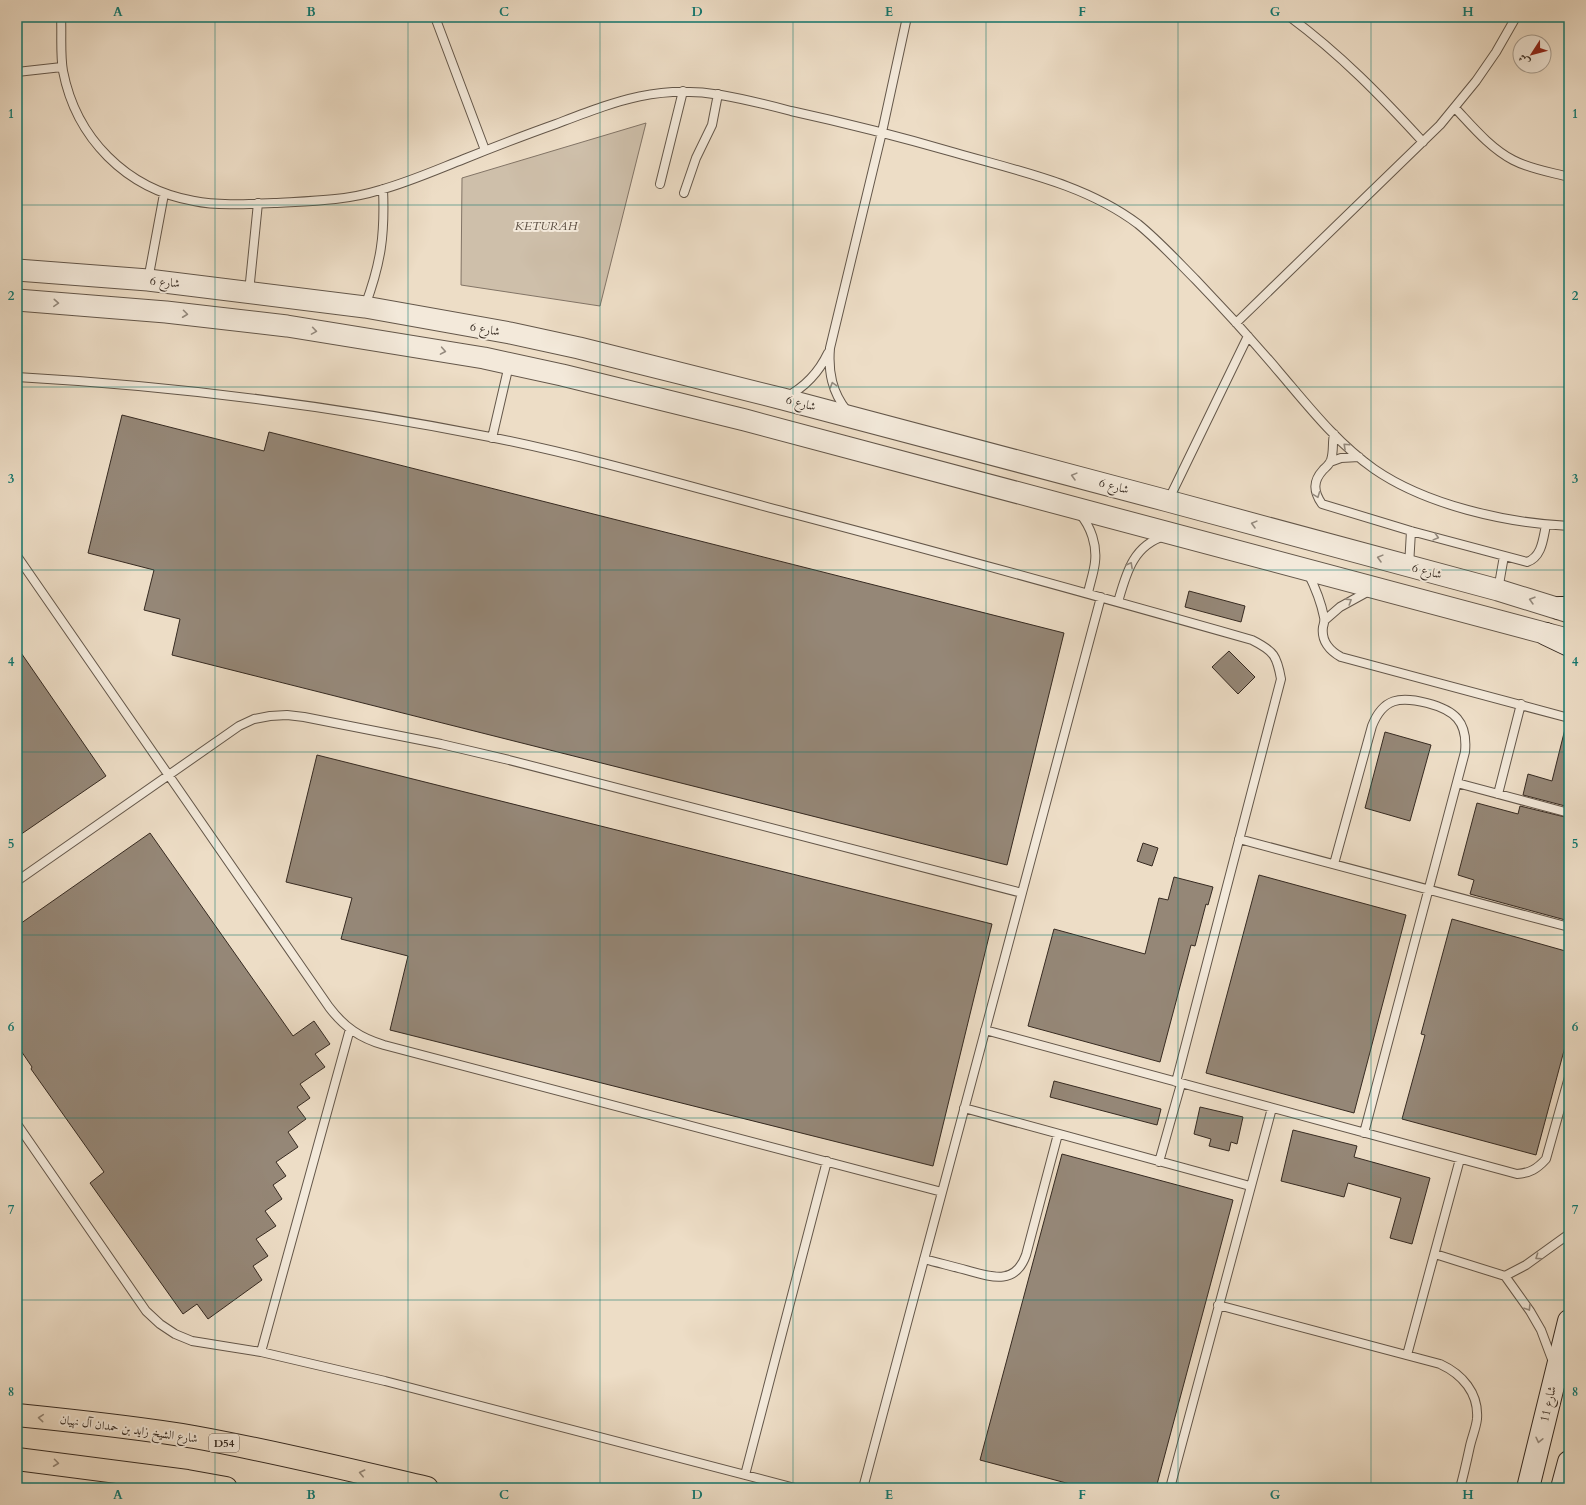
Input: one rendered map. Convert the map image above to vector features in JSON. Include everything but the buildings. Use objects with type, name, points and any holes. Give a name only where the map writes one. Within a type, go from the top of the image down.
[{"type":"main road","points":[[1546,634],[1569,645]]},
{"type":"main road","name":"شارع 11","points":[[1528,1488],[1569,1321]]},
{"type":"main road","name":"شارع الشيخ زايد بن حمدان آل نهيان","points":[[17,1415],[87,1422],[194,1437],[326,1464],[427,1488]]},
{"type":"main road","points":[[17,1459],[187,1481],[226,1488]]},
{"type":"main road","points":[[1562,1488],[1569,1462]]},
{"type":"street","name":"شارع 6","points":[[17,270],[148,280],[365,307],[510,333],[579,348],[851,416],[1566,609]]},
{"type":"street","points":[[17,300],[166,312],[228,319],[394,343],[510,364],[659,398],[1075,507],[1569,640]]},
{"type":"lane","points":[[61,17],[62,67],[71,100],[86,131],[107,157],[134,178],[164,194],[196,202],[258,204],[340,200],[383,189],[627,98],[657,92],[683,91],[718,94],[882,132],[1034,175],[1070,187],[1106,203],[1138,224],[1167,250],[1248,336],[1309,408],[1334,434],[1377,471],[1407,487],[1471,511],[1505,519],[1546,525],[1569,526]]},
{"type":"lane","points":[[434,17],[485,150]]},
{"type":"lane","points":[[851,416],[842,405],[835,392],[829,363],[830,348],[908,17]]},
{"type":"lane","points":[[1290,17],[1313,34],[1352,67],[1423,142]]},
{"type":"lane","points":[[1236,323],[1423,142],[1455,108],[1496,52],[1516,17]]},
{"type":"lane","points":[[17,72],[62,67]]},
{"type":"lane","points":[[660,184],[683,91]]},
{"type":"lane","points":[[684,193],[696,158],[712,125],[718,94]]},
{"type":"lane","points":[[1455,108],[1489,142],[1511,159],[1536,169],[1569,177]]},
{"type":"lane","points":[[365,307],[375,278],[382,249],[384,219],[383,189]]},
{"type":"lane","points":[[148,280],[164,194]]},
{"type":"lane","points":[[249,292],[258,204]]},
{"type":"lane","points":[[1168,501],[1248,336]]},
{"type":"lane","points":[[783,399],[796,392],[807,383],[824,361],[830,348]]},
{"type":"lane","points":[[492,438],[510,364]]},
{"type":"lane","points":[[17,377],[183,390],[280,402],[392,419],[492,438],[598,462],[1088,593],[1252,640],[1268,648],[1278,662],[1282,679],[1239,839],[1159,1162]]},
{"type":"lane","points":[[1334,434],[1334,449],[1330,462],[1319,475],[1315,484],[1315,491],[1322,504],[1411,531],[1527,562],[1533,560],[1539,554],[1546,525]]},
{"type":"lane","points":[[1330,462],[1341,458],[1359,457]]},
{"type":"lane","points":[[1075,507],[1091,532],[1095,547],[1095,562],[1088,593]]},
{"type":"lane","points":[[1409,566],[1411,531]]},
{"type":"lane","points":[[1118,602],[1127,571],[1140,550],[1160,537],[1172,534]]},
{"type":"lane","points":[[17,556],[332,1011],[350,1029],[366,1039],[384,1045],[942,1192]]},
{"type":"lane","points":[[1498,590],[1504,556]]},
{"type":"lane","points":[[1307,570],[1317,594],[1325,620],[1323,628],[1324,638],[1327,646],[1333,653],[1341,657],[1569,718]]},
{"type":"lane","points":[[1325,620],[1340,607],[1357,596],[1375,588]]},
{"type":"lane","points":[[863,1488],[1101,597]]},
{"type":"lane","points":[[1334,864],[1376,716],[1383,707],[1402,699],[1440,706],[1451,711],[1459,719],[1464,729],[1466,740],[1465,752],[1364,1133]]},
{"type":"lane","points":[[1498,794],[1521,704]]},
{"type":"lane","points":[[17,881],[239,726],[254,719],[287,715],[441,744],[510,760],[1022,893]]},
{"type":"lane","points":[[1457,784],[1569,813]]},
{"type":"lane","points":[[1239,839],[1569,927]]},
{"type":"lane","points":[[261,1352],[350,1029]]},
{"type":"lane","points":[[985,1030],[1517,1174],[1528,1173],[1538,1168],[1546,1159],[1569,1077]]},
{"type":"lane","points":[[964,1108],[1250,1186]]},
{"type":"lane","points":[[1170,1488],[1218,1304],[1272,1108]]},
{"type":"lane","points":[[17,1124],[146,1311],[160,1324],[175,1334],[192,1341],[261,1352],[391,1383],[796,1488]]},
{"type":"lane","points":[[924,1259],[996,1278],[1012,1274],[1023,1262],[1026,1254],[1058,1134]]},
{"type":"lane","points":[[1407,1355],[1460,1159]]},
{"type":"lane","points":[[745,1475],[827,1161]]},
{"type":"lane","points":[[1505,1276],[1526,1265],[1569,1234]]},
{"type":"lane","points":[[1435,1254],[1505,1276],[1518,1292],[1541,1330],[1556,1372]]},
{"type":"lane","points":[[1218,1304],[1440,1364],[1453,1370],[1464,1379],[1472,1391],[1476,1405],[1477,1419],[1460,1488]]},
{"type":"green space","name":"KETURAH","points":[[646,123],[600,306],[461,285],[462,178]]}]
